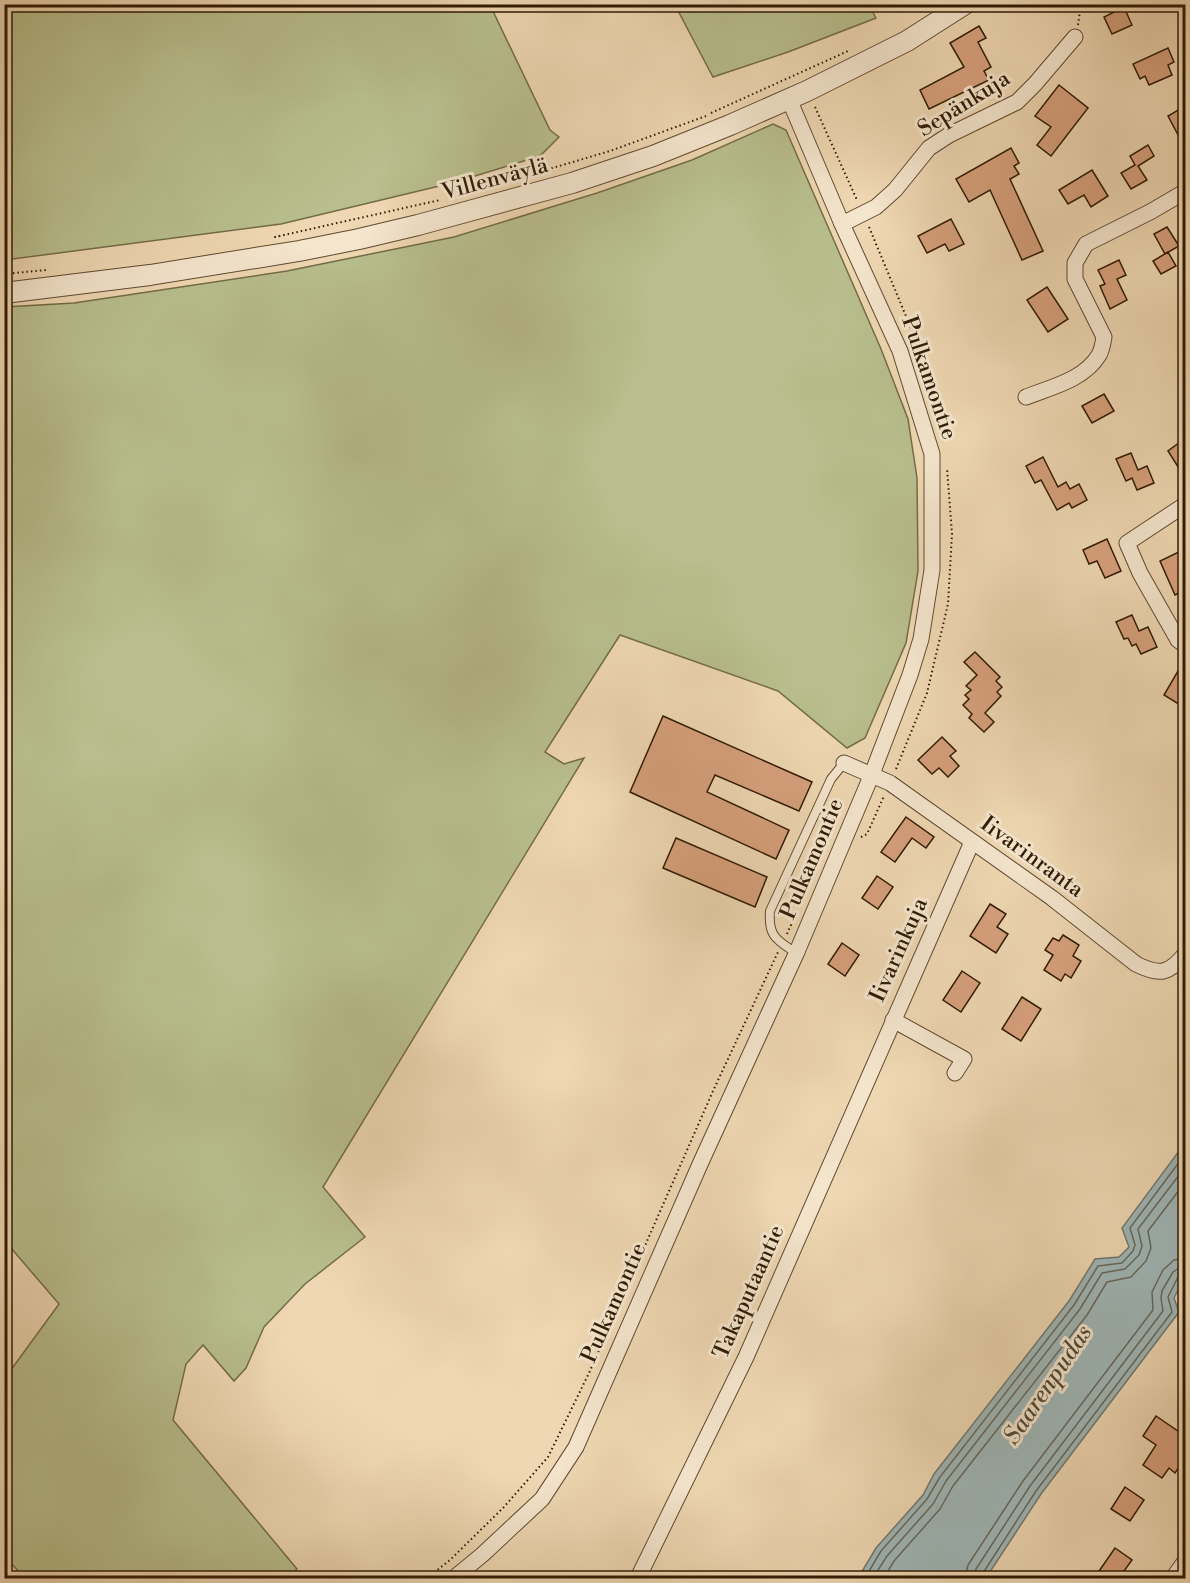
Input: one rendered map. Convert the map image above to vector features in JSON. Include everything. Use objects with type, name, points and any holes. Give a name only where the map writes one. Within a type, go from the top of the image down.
[{"type":"street","name":"Villenväylä","points":[[4,293],[150,275],[273,256],[418,225],[549,190],[653,156],[807,91],[908,41],[965,4]]},
{"type":"street","name":"Sepänkuja","points":[[842,224],[876,207],[895,190],[929,148],[1017,102],[1075,37]]},
{"type":"street","name":"Pulkamontie","points":[[454,1578],[482,1555],[542,1498],[576,1447],[701,1162],[796,954],[872,774],[910,675],[921,639],[932,570],[932,454],[900,351],[842,224],[789,99]]},
{"type":"street","points":[[1026,397],[1070,380],[1087,369],[1100,354],[1104,337],[1075,279],[1075,263],[1086,244],[1150,212],[1185,191]]},
{"type":"street","points":[[1185,504],[1127,543],[1140,573],[1178,640],[1185,646]]},
{"type":"street","name":"Iivarinranta","points":[[844,764],[890,783],[1150,971],[1166,971],[1179,962],[1185,953]]},
{"type":"street","name":"Iivarinkuja","points":[[955,1073],[964,1059],[893,1020],[972,842]]},
{"type":"street","name":"Takaputaantie","points":[[638,1578],[746,1357],[893,1020]]},
{"type":"street","points":[[1173,1578],[1185,1560]]},
{"type":"lane","points":[[796,954],[774,937],[769,924],[770,911],[831,778],[844,764]]},
{"type":"path","points":[[1075,37],[1081,4]]},
{"type":"path","points":[[475,191],[610,151],[709,115],[850,50]]},
{"type":"path","points":[[807,91],[863,214],[926,362],[944,440]]},
{"type":"path","points":[[270,238],[442,200]]},
{"type":"path","points":[[4,274],[50,270]]},
{"type":"path","points":[[845,837],[859,838],[867,834],[927,693],[948,604],[952,534],[947,463]]},
{"type":"path","points":[[428,1578],[450,1560],[503,1508],[548,1457],[589,1372],[713,1091],[797,913]]},
{"type":"green space","points":[[4,5],[490,5],[550,130],[559,137],[540,156],[452,183],[281,224],[5,260]]},
{"type":"green space","points":[[675,5],[869,5],[876,18],[788,52],[713,77]]},
{"type":"green space","points":[[773,124],[786,130],[881,349],[908,419],[917,478],[918,571],[906,643],[865,738],[847,748],[778,691],[620,635],[545,752],[564,764],[584,758],[323,1187],[365,1237],[305,1284],[264,1327],[246,1368],[234,1381],[203,1345],[186,1364],[173,1420],[297,1569],[287,1578],[25,1578],[5,1557],[5,1378],[59,1304],[5,1241],[5,307],[74,303],[287,271],[454,237],[597,193],[692,160]]},
{"type":"water","name":"Saarenpudas","points":[[1185,1143],[1185,1280],[1174,1298],[1179,1312],[1041,1494],[986,1578],[858,1578],[876,1548],[923,1495],[934,1474],[1069,1301],[1095,1259],[1119,1257],[1129,1247],[1122,1228]]},
{"type":"building","points":[[1124,7],[1132,25],[1112,34],[1104,17]]},
{"type":"building","points":[[979,26],[986,38],[978,42],[991,67],[984,71],[989,80],[929,109],[920,90],[964,67],[950,43]]},
{"type":"building","points":[[1168,48],[1174,62],[1168,65],[1172,75],[1149,85],[1145,76],[1140,79],[1133,64]]},
{"type":"building","points":[[1059,85],[1088,108],[1051,156],[1037,145],[1051,127],[1035,116]]},
{"type":"building","points":[[1185,106],[1185,148],[1168,116]]},
{"type":"building","points":[[1148,145],[1154,156],[1138,166],[1147,180],[1131,189],[1121,173],[1135,165],[1130,156]]},
{"type":"building","points":[[1011,148],[1019,163],[1014,166],[1019,174],[1010,179],[1043,251],[1022,260],[990,190],[969,202],[956,179]]},
{"type":"building","points":[[1092,170],[1108,196],[1091,207],[1084,195],[1068,204],[1059,190]]},
{"type":"building","points":[[951,219],[964,244],[949,251],[945,244],[927,253],[918,236]]},
{"type":"building","points":[[1167,227],[1179,246],[1165,254],[1154,234]]},
{"type":"building","points":[[1168,252],[1176,266],[1161,274],[1153,261]]},
{"type":"building","points":[[1119,260],[1126,275],[1117,279],[1127,300],[1110,309],[1100,286],[1105,284],[1098,270]]},
{"type":"building","points":[[1047,287],[1068,319],[1048,332],[1027,300]]},
{"type":"building","points":[[1104,394],[1114,411],[1092,423],[1082,406]]},
{"type":"building","points":[[1180,442],[1185,451],[1185,478],[1168,451]]},
{"type":"building","points":[[1131,453],[1138,470],[1147,466],[1154,483],[1137,490],[1132,478],[1126,481],[1116,459]]},
{"type":"building","points":[[1043,457],[1058,487],[1066,482],[1070,489],[1079,484],[1087,500],[1072,508],[1069,503],[1057,510],[1041,480],[1035,483],[1026,466]]},
{"type":"building","points":[[1107,539],[1121,571],[1105,578],[1097,561],[1089,564],[1083,550]]},
{"type":"building","points":[[1185,549],[1185,590],[1175,595],[1160,561]]},
{"type":"building","points":[[1132,615],[1139,631],[1148,627],[1157,647],[1141,654],[1136,644],[1132,646],[1128,638],[1124,639],[1116,622]]},
{"type":"building","points":[[975,652],[1000,677],[996,681],[1002,687],[997,692],[1001,696],[985,713],[994,722],[984,732],[969,718],[972,714],[963,705],[969,699],[965,695],[971,690],[966,686],[977,675],[964,662]]},
{"type":"building","points":[[1178,671],[1185,675],[1185,708],[1164,695]]},
{"type":"building","points":[[663,716],[812,782],[799,811],[715,775],[707,792],[789,830],[776,859],[630,792]]},
{"type":"building","points":[[942,737],[956,751],[950,756],[959,766],[948,777],[939,768],[932,774],[918,760]]},
{"type":"building","points":[[906,817],[934,837],[926,848],[912,838],[895,862],[881,852]]},
{"type":"building","points":[[676,838],[767,877],[755,907],[663,868]]},
{"type":"building","points":[[877,876],[893,887],[878,909],[862,898]]},
{"type":"building","points":[[990,904],[1006,914],[997,927],[1008,934],[996,953],[970,936]]},
{"type":"building","points":[[1063,935],[1079,945],[1073,956],[1081,961],[1071,978],[1065,974],[1061,981],[1044,970],[1053,955],[1045,950],[1053,938],[1059,941]]},
{"type":"building","points":[[842,943],[859,955],[845,976],[828,964]]},
{"type":"building","points":[[962,971],[980,983],[961,1012],[943,1000]]},
{"type":"building","points":[[1022,997],[1041,1009],[1021,1041],[1002,1029]]},
{"type":"building","points":[[1156,1416],[1185,1436],[1185,1467],[1181,1464],[1175,1473],[1169,1468],[1162,1478],[1143,1465],[1156,1445],[1143,1436]]},
{"type":"building","points":[[1125,1487],[1144,1500],[1130,1521],[1111,1509]]},
{"type":"building","points":[[1115,1548],[1132,1560],[1119,1578],[1104,1578],[1097,1574]]}]
